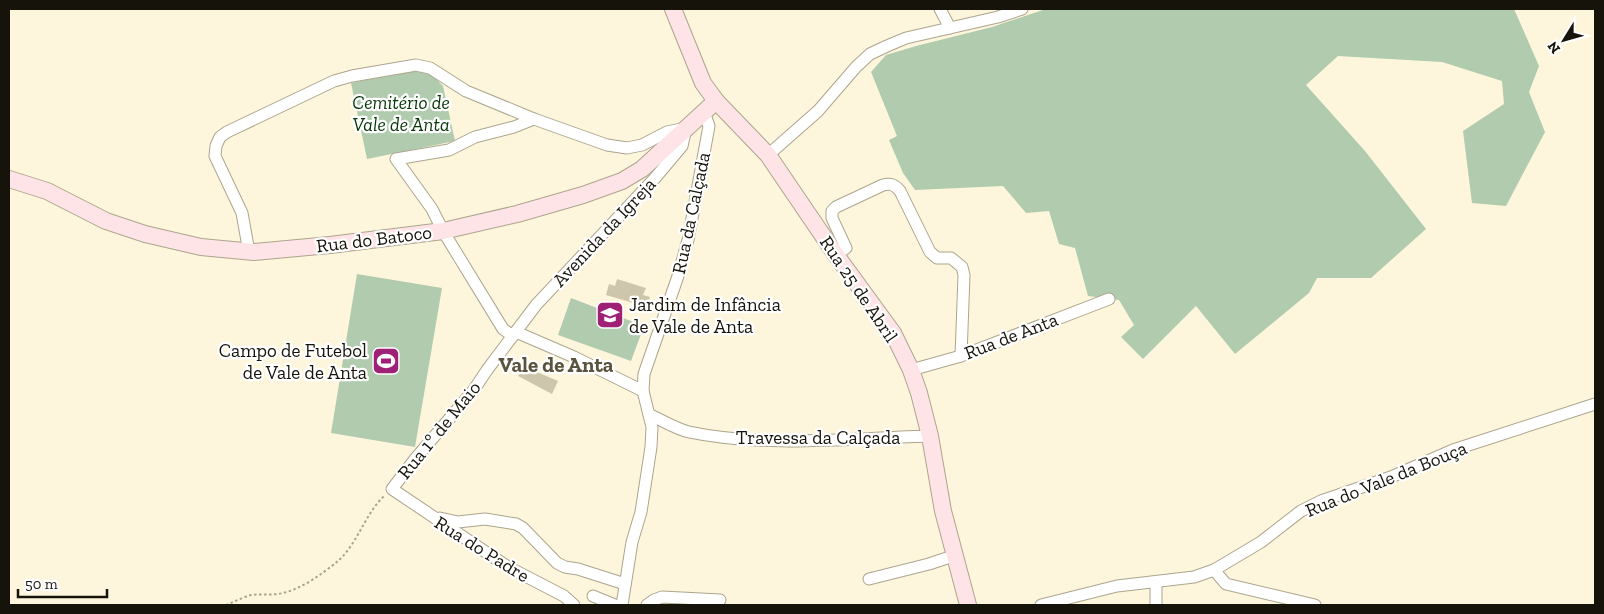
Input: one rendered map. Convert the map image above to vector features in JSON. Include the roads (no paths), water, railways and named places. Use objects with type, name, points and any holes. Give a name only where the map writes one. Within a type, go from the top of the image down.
[{"type":"street","name":"Rua 25 de Abril","points":[[673,9],[694,63],[716,101],[768,155],[892,334],[911,370],[920,393],[944,511],[968,605]]},
{"type":"street","points":[[940,9],[950,28]]},
{"type":"street","points":[[768,155],[818,110],[870,54],[906,38],[1022,9]]},
{"type":"street","points":[[249,252],[242,213],[216,156],[216,146],[220,138],[227,132],[334,81],[416,65],[430,68],[466,91],[534,119],[607,145],[626,148],[642,145],[667,132],[686,128]]},
{"type":"street","name":"Rua do Batoco","points":[[9,179],[47,191],[106,221],[145,234],[201,247],[249,252],[330,245],[442,231],[517,214],[583,195],[622,181],[642,169],[716,101]]},
{"type":"street","name":"Rua da Calçada","points":[[622,605],[632,542],[641,512],[651,447],[652,426],[643,391],[644,374],[678,276],[688,240],[709,126],[704,112]]},
{"type":"street","points":[[534,119],[475,138],[449,150],[396,159],[432,209],[442,231],[503,329],[583,361],[643,391]]},
{"type":"street","name":"Avenida da Igreja","points":[[487,370],[536,305],[655,178],[682,146],[686,128]]},
{"type":"street","points":[[836,255],[846,248],[832,218],[832,211],[836,207],[883,185],[895,186],[900,191],[930,252],[937,258],[951,258],[962,267],[964,275],[961,356]]},
{"type":"street","name":"Rua de Anta","points":[[911,370],[961,356],[1110,300]]},
{"type":"street","name":"Rua 1º de Maio","points":[[392,490],[415,459],[469,398],[487,370]]},
{"type":"street","name":"Rua do Vale da Bouça","points":[[1041,605],[1117,586],[1194,577],[1214,570],[1261,542],[1301,511],[1321,501],[1391,477],[1453,450],[1595,404]]},
{"type":"street","name":"Travessa da Calçada","points":[[650,415],[687,432],[728,437],[782,440],[930,436]]},
{"type":"street","name":"Rua do Padre","points":[[392,490],[508,566],[564,596],[574,605]]},
{"type":"street","points":[[434,518],[443,518],[452,522],[485,519],[516,524],[523,528],[557,563],[625,584]]},
{"type":"street","points":[[869,580],[956,555]]},
{"type":"street","points":[[1214,570],[1226,584],[1314,605]]},
{"type":"street","points":[[1156,582],[1156,605]]},
{"type":"street","points":[[593,596],[615,605]]},
{"type":"street","points":[[647,605],[662,597],[720,600]]},
{"type":"place","name":"Jardim de Infância de Vale de Anta","points":[[610,315]]},
{"type":"place","name":"Campo de Futebol de Vale de Anta","points":[[386,361]]},
{"type":"district","name":"Vale de Anta","points":[[556,364]]},
{"type":"park label","name":"Cemitério de Vale de Anta","points":[[401,113]]}]
